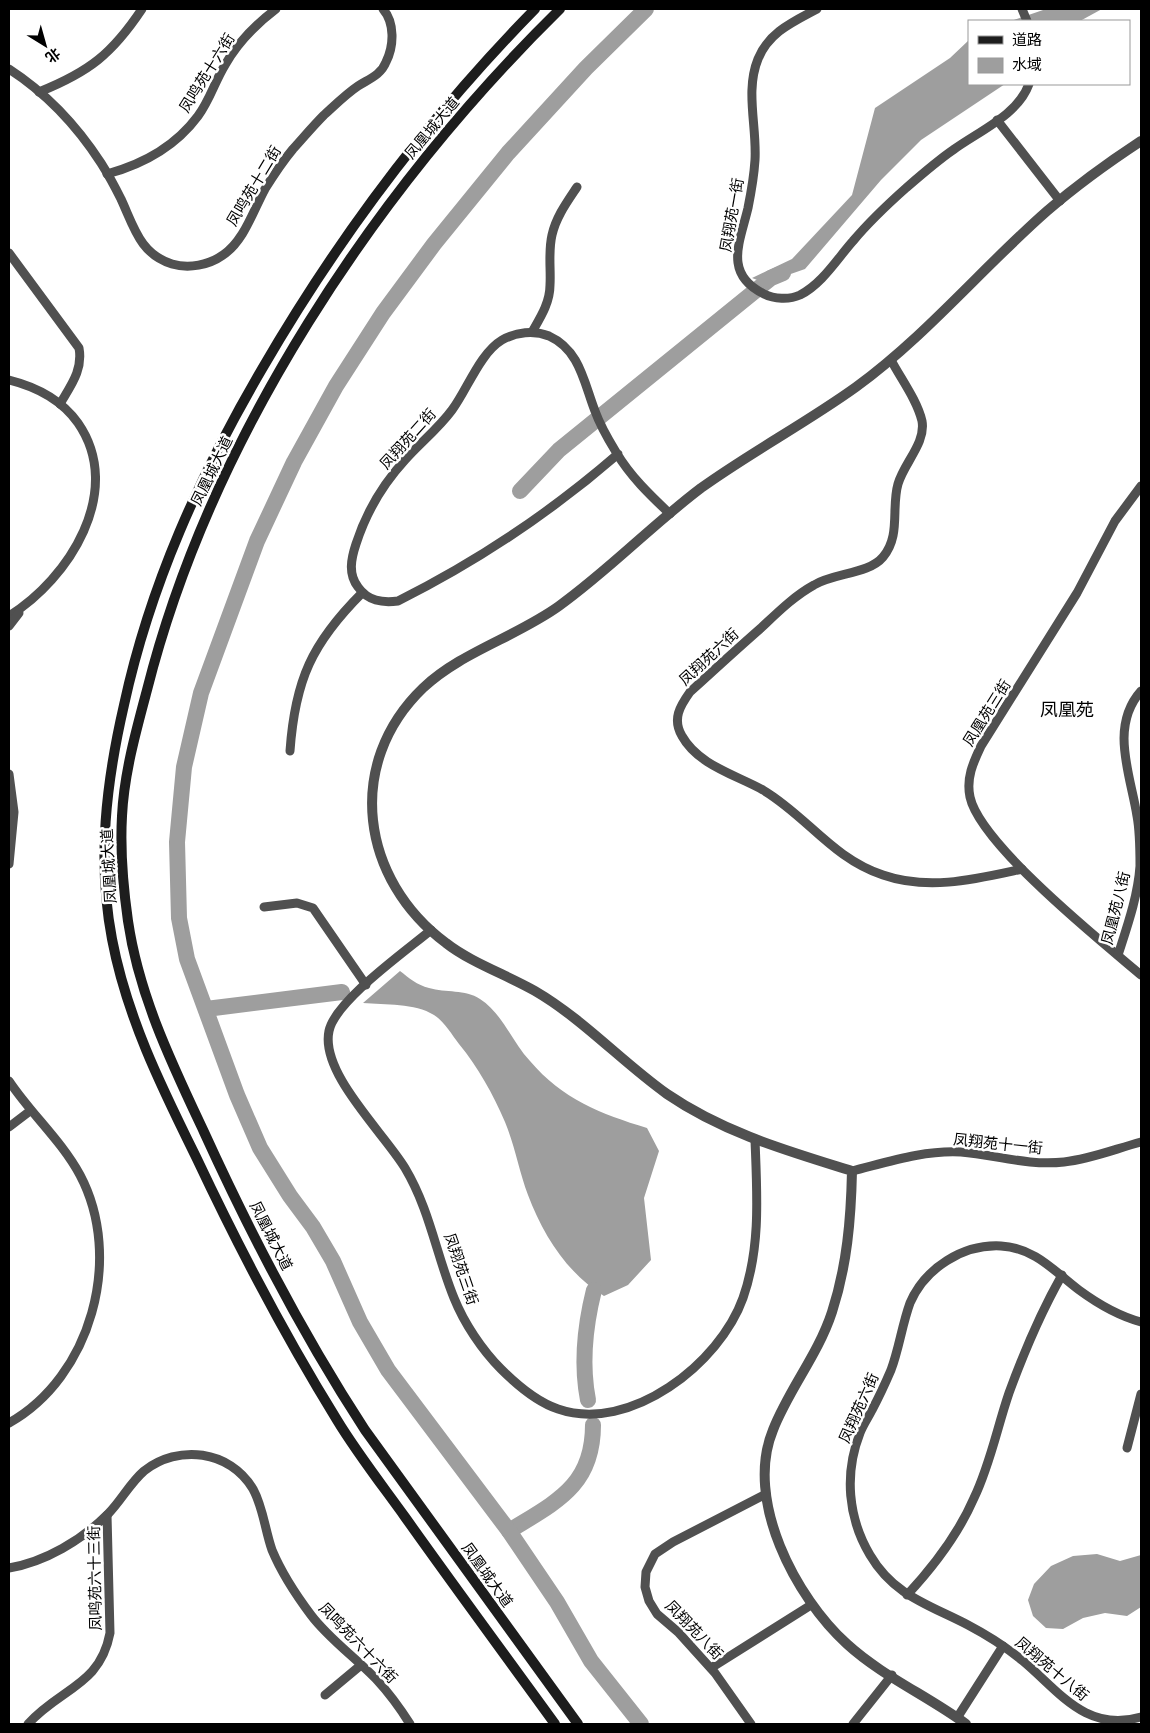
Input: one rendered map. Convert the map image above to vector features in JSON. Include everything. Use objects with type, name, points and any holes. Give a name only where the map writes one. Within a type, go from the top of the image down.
[{"type":"main road","name":"凤凰城大道","points":[[535,9],[478,69],[423,133],[343,240],[298,308],[224,437],[182,523],[153,599],[133,662],[107,788],[104,842],[111,934],[122,984],[156,1074],[226,1220],[339,1424],[555,1724]]},
{"type":"main road","name":"凤凰城大道","points":[[560,9],[445,135],[378,220],[305,330],[228,468],[177,585],[157,650],[128,770],[122,811],[121,851],[128,924],[138,970],[151,1014],[222,1172],[260,1250],[336,1385],[364,1430],[578,1724]]},
{"type":"street","points":[[966,1724],[848,1645],[811,1605],[782,1552],[766,1494],[766,1463],[772,1433],[786,1402],[812,1359],[832,1313],[845,1264],[852,1215],[852,1171],[755,1140],[710,1120],[687,1107],[642,1075],[538,993],[448,946],[409,909],[391,884],[379,855],[374,833],[372,794],[377,764],[388,735],[404,709],[425,686],[450,668],[555,609],[602,574],[696,492],[737,463],[853,389],[891,360],[1060,201],[1098,169],[1141,141]]},
{"type":"lane","points":[[39,92],[70,79],[99,61],[123,36],[142,9]]},
{"type":"lane","name":"凤鸣苑十六街","points":[[107,174],[134,166],[159,154],[181,136],[199,115],[224,66],[240,42],[258,22],[276,9]]},
{"type":"lane","name":"凤鸣苑十二街","points":[[107,174],[120,198],[135,235],[145,248],[158,258],[174,264],[191,266],[208,263],[223,255],[236,244],[266,188],[292,150],[323,116],[358,86],[374,78],[386,64],[392,47],[392,29],[383,9]]},
{"type":"lane","name":"凤翔苑一街","points":[[817,9],[793,20],[773,36],[758,58],[751,83],[755,160],[748,210],[736,249],[738,265],[744,278],[757,291],[768,296],[784,298],[798,296],[812,288],[862,231],[906,188],[952,150],[1014,108],[1028,85]]},
{"type":"lane","points":[[9,69],[39,92],[78,132],[107,174]]},
{"type":"lane","points":[[997,120],[1060,201]]},
{"type":"lane","points":[[577,187],[561,209],[552,235],[549,262],[550,286],[544,310],[532,332],[548,336],[563,344],[574,356],[598,418],[618,454],[651,496],[670,514]]},
{"type":"lane","points":[[9,253],[79,348],[81,360],[78,373],[60,404]]},
{"type":"lane","name":"凤翔苑二街","points":[[362,593],[355,583],[350,570],[351,558],[367,515],[378,495],[406,458],[451,411],[489,351],[502,340],[516,334],[532,332]]},
{"type":"lane","name":"凤翔苑六街","points":[[891,360],[922,422],[918,443],[898,484],[895,524],[891,544],[875,564],[829,577],[813,585],[786,606],[690,692],[680,705],[677,726],[687,744],[705,760],[763,790],[791,809],[839,853],[884,876],[912,881],[945,883],[964,882],[1022,869]]},
{"type":"lane","points":[[9,380],[28,385],[51,396],[70,412],[85,433],[94,457],[96,482],[93,508],[67,560],[47,586],[22,608],[9,616]]},
{"type":"lane","points":[[290,751],[292,715],[301,680],[316,648],[337,618],[362,593],[373,600],[386,603],[398,601],[438,581],[521,531],[577,489],[618,454]]},
{"type":"lane","name":"凤凰苑三街","points":[[1141,486],[1115,521],[1077,593],[981,746],[971,766],[968,783],[974,810],[1022,869],[1141,975]]},
{"type":"lane","points":[[9,626],[22,608]]},
{"type":"lane","name":"凤凰苑八街","points":[[1118,956],[1135,896],[1140,867],[1137,817],[1124,755],[1127,719],[1141,691]]},
{"type":"lane","points":[[9,774],[14,812],[9,864]]},
{"type":"lane","points":[[264,907],[298,903],[313,908],[366,985]]},
{"type":"lane","name":"凤翔苑三街","points":[[431,930],[366,985],[332,1022],[328,1044],[334,1065],[349,1090],[410,1176],[426,1211],[454,1299],[471,1330],[500,1368],[512,1380],[556,1409],[591,1413],[613,1411],[640,1402],[678,1381],[695,1368],[720,1342],[743,1298],[754,1253],[757,1226],[755,1140]]},
{"type":"lane","points":[[9,1081],[30,1111],[59,1142],[80,1177],[94,1215],[99,1256],[96,1298],[85,1333],[68,1366],[45,1395],[9,1423]]},
{"type":"lane","points":[[9,1127],[30,1111]]},
{"type":"lane","name":"凤翔苑十一街","points":[[852,1171],[903,1158],[940,1152],[977,1154],[1019,1162],[1063,1162],[1108,1153],[1141,1142]]},
{"type":"lane","name":"凤翔苑六街","points":[[1003,1646],[967,1625],[929,1608],[907,1595],[887,1578],[871,1557],[859,1534],[852,1508],[850,1482],[852,1456],[860,1431],[891,1369],[910,1303],[922,1283],[937,1267],[957,1255],[971,1250],[1001,1246],[1024,1250],[1044,1260],[1062,1275]]},
{"type":"lane","points":[[907,1595],[951,1540],[974,1499],[992,1455],[1022,1358],[1037,1322],[1062,1275],[1094,1301],[1141,1322]]},
{"type":"lane","points":[[1127,1448],[1141,1394]]},
{"type":"lane","name":"凤鸣苑六十三街","points":[[9,1568],[50,1554],[80,1537],[107,1515],[143,1472],[161,1460],[181,1454],[202,1454],[222,1460],[240,1472]]},
{"type":"lane","name":"凤鸣苑六十六街","points":[[240,1472],[253,1489],[272,1549],[291,1588],[316,1622],[376,1678],[410,1724]]},
{"type":"lane","name":"凤翔苑八街","points":[[751,1724],[711,1668],[657,1614],[649,1601],[645,1587],[646,1572],[655,1554],[673,1542],[766,1494]]},
{"type":"lane","name":"凤鸣苑六十三街","points":[[28,1724],[48,1704],[89,1677],[100,1664],[107,1650],[110,1633],[107,1515]]},
{"type":"lane","points":[[711,1668],[811,1605]]},
{"type":"lane","points":[[957,1718],[1003,1646]]},
{"type":"lane","name":"凤翔苑十八街","points":[[1003,1646],[1022,1661],[1073,1709],[1092,1718],[1113,1722],[1141,1718]]},
{"type":"lane","points":[[325,1695],[361,1665]]},
{"type":"lane","points":[[853,1724],[877,1698],[892,1675]]},
{"type":"water","points":[[1046,9],[1102,9],[1082,20],[1014,20]]},
{"type":"water","points":[[968,41],[968,85],[1004,85],[921,140],[881,180],[805,269],[765,283],[752,278],[792,259],[852,195],[875,108],[950,58]]},
{"type":"water","points":[[400,971],[425,987],[462,992],[480,999],[495,1012],[530,1061],[555,1086],[598,1111],[647,1128],[659,1151],[644,1198],[651,1260],[628,1285],[604,1296],[579,1276],[558,1252],[534,1210],[505,1122],[495,1101],[473,1062],[448,1028],[434,1015],[418,1008],[363,1003]]},
{"type":"water","points":[[1097,1554],[1120,1561],[1141,1555],[1141,1607],[1127,1616],[1105,1613],[1083,1618],[1063,1629],[1046,1628],[1033,1616],[1028,1600],[1034,1584],[1051,1566],[1073,1556]]},
{"type":"waterway","points":[[641,1724],[591,1661],[557,1602],[509,1531],[388,1370],[360,1322],[333,1261],[313,1227],[290,1196],[260,1148],[237,1095],[187,959],[179,918],[177,842],[184,767],[201,693],[257,541],[294,462],[336,386],[383,313],[434,244],[508,153],[586,68],[646,9]]},
{"type":"waterway","points":[[520,491],[559,450],[771,278],[783,273]]},
{"type":"waterway","points":[[206,1009],[342,992]]},
{"type":"waterway","points":[[588,1400],[584,1359],[588,1317],[594,1290]]},
{"type":"waterway","points":[[509,1531],[556,1501],[579,1478],[591,1446],[593,1425]]},
{"type":"district","name":"凤凰苑","points":[[1067,710]]}]
